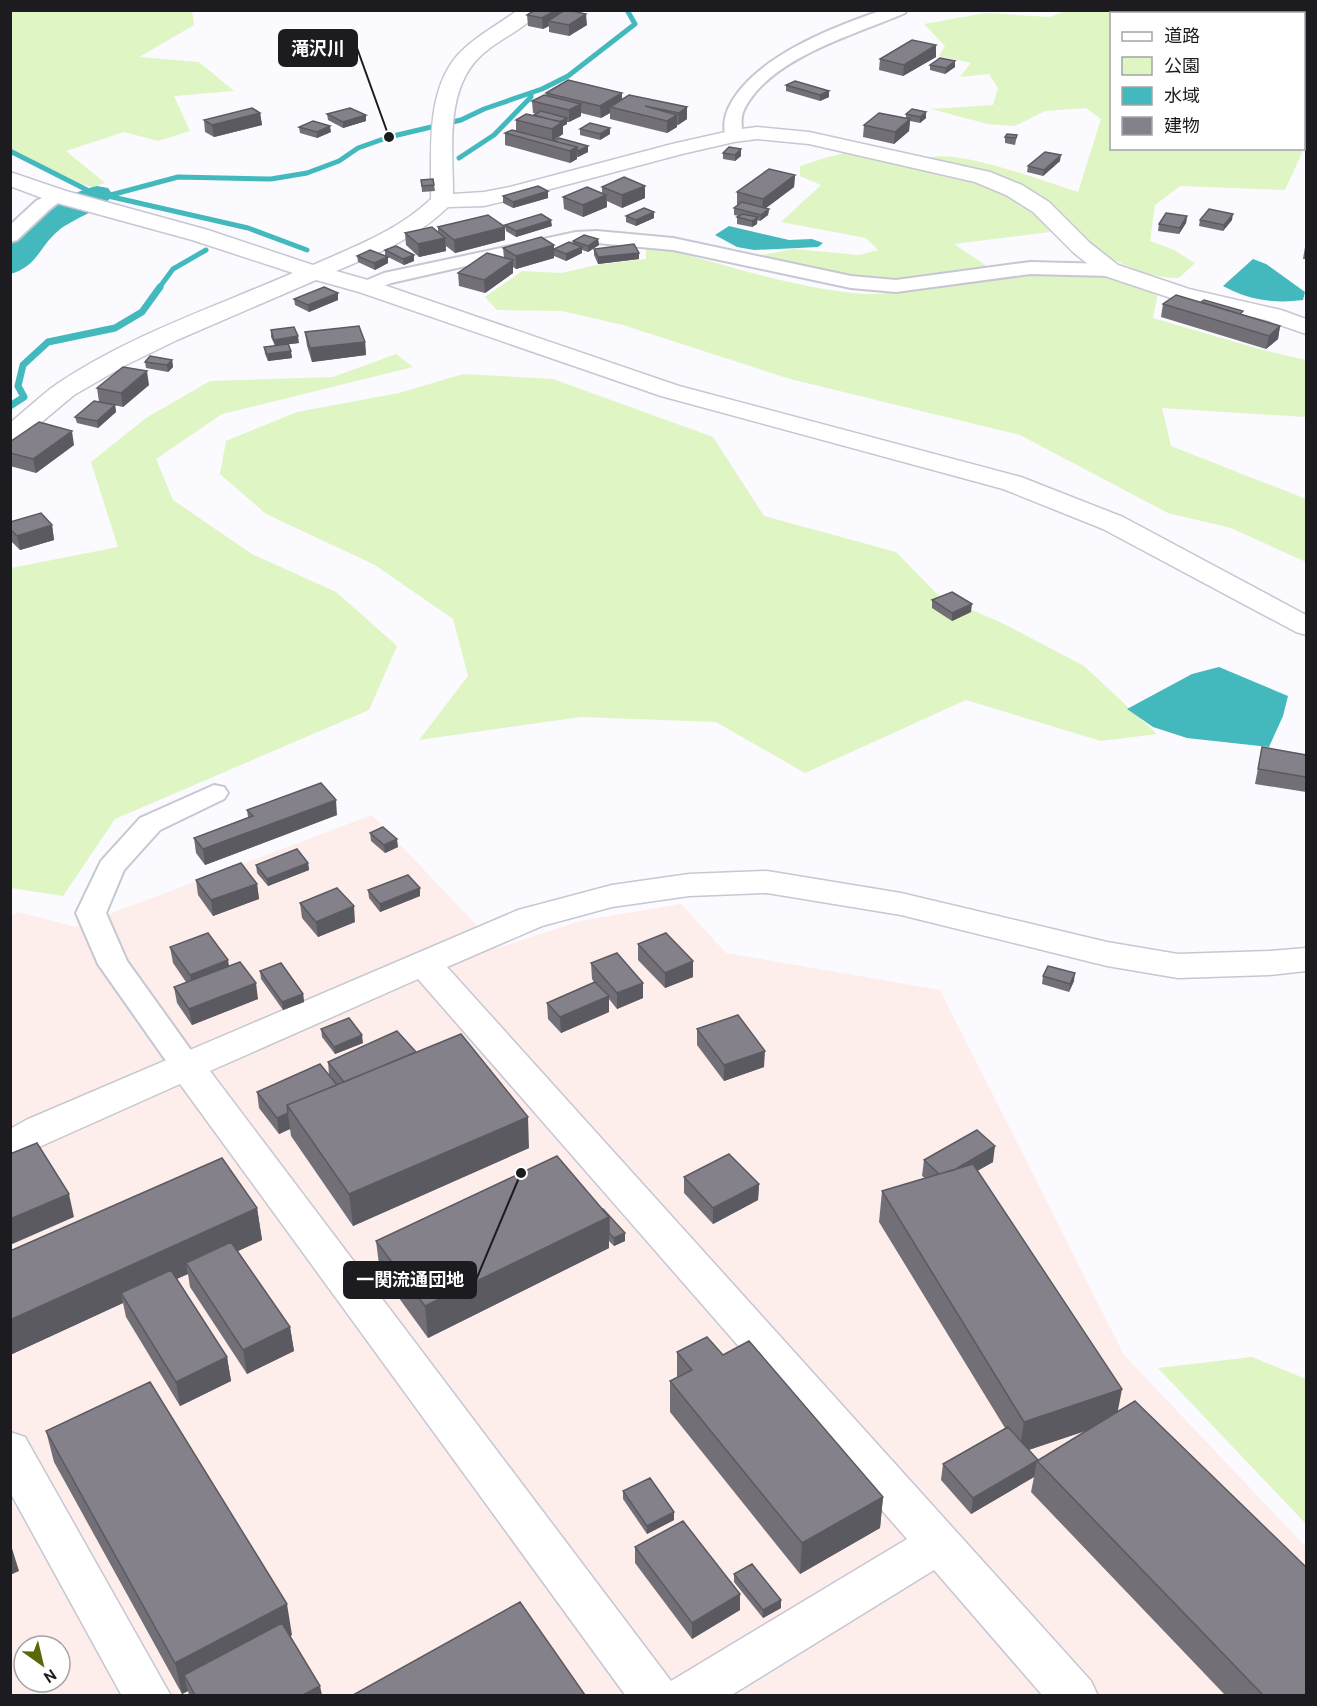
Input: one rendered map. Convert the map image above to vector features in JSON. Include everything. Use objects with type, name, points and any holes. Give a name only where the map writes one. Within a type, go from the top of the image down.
[{"type":"street","points":[[442,201],[446,98],[452,81],[462,61],[531,10]]},
{"type":"street","points":[[734,136],[731,128],[738,102],[752,86],[788,59],[861,23],[899,10]]},
{"type":"street","points":[[10,436],[65,390],[117,360],[168,335],[390,240],[421,220],[442,201],[484,199],[679,148],[734,136],[757,133],[809,138],[982,177],[1014,190],[1041,207],[1083,248],[1110,270]]},
{"type":"street","points":[[10,178],[58,196],[200,235],[367,287],[670,391],[1012,483],[1113,523],[1207,571],[1306,626]]},
{"type":"street","points":[[10,236],[43,205],[58,196]]},
{"type":"street","points":[[367,287],[384,279],[470,259],[586,237],[627,238],[673,244],[851,282],[896,286],[1030,268],[1110,270],[1182,294],[1273,315],[1306,327]]},
{"type":"street","points":[[214,793],[150,824],[111,867],[91,913],[113,964],[654,1695]]},
{"type":"street","points":[[10,1146],[39,1130],[530,918],[612,896],[688,885],[767,882],[901,904],[1107,954],[1178,966],[1269,963],[1306,958]]},
{"type":"street","points":[[424,963],[937,1544],[1074,1695]]},
{"type":"street","points":[[10,1450],[147,1695]]},
{"type":"street","points":[[688,1695],[937,1544]]},
{"type":"shaded area","points":[[372,815],[498,948],[580,921],[681,904],[726,953],[940,990],[1124,1355],[1306,1547],[1306,1695],[11,1696],[11,916],[18,912],[75,927]]},
{"type":"green space","points":[[1070,10],[1306,11],[1305,146],[1305,12],[1110,12],[1110,150],[1303,150],[1285,190],[1180,186],[1155,205],[1150,241],[1174,250],[1195,263],[1179,278],[1153,275],[1128,266],[1077,237],[982,172],[928,158],[941,156],[980,162],[1078,192],[1101,119],[1086,108],[1045,111],[1015,126],[988,124],[931,109],[993,105],[998,88],[989,74],[960,77],[971,63],[939,56],[945,46],[924,24],[986,13],[1049,17]]},
{"type":"green space","points":[[11,11],[192,11],[194,25],[139,57],[199,62],[234,91],[174,96],[190,131],[158,141],[124,132],[66,151],[105,183],[92,187],[57,177],[11,150]]},
{"type":"green space","points":[[858,150],[1007,190],[1033,211],[1050,232],[954,244],[988,267],[918,280],[889,282],[757,256],[794,249],[859,255],[878,250],[866,238],[781,222],[821,185],[800,176],[800,166]]},
{"type":"green space","points":[[661,248],[788,282],[865,294],[891,293],[989,279],[1046,274],[1103,277],[1131,282],[1158,292],[1153,318],[1306,360],[1306,417],[1162,408],[1171,446],[1306,499],[1306,562],[1231,528],[1168,513],[1020,435],[790,379],[623,325],[562,311],[497,310],[485,297],[522,271],[561,273],[596,265],[646,259],[646,249]]},
{"type":"green space","points":[[396,354],[413,367],[222,414],[156,459],[173,500],[252,554],[336,592],[397,646],[369,710],[115,819],[63,896],[11,888],[11,568],[118,547],[91,462],[146,418],[210,381],[333,377]]},
{"type":"green space","points":[[463,374],[553,379],[713,437],[764,516],[896,552],[938,595],[1002,623],[1084,666],[1157,734],[1101,741],[966,700],[805,773],[716,722],[581,717],[419,740],[468,676],[453,619],[375,565],[266,514],[220,474],[226,441],[297,412],[399,393]]},
{"type":"green space","points":[[1252,1357],[1306,1379],[1306,1524],[1158,1368]]},
{"type":"water","points":[[729,226],[789,240],[812,239],[823,243],[818,247],[754,250],[737,247],[715,235]]},
{"type":"water","points":[[1253,259],[1266,264],[1305,292],[1303,300],[1262,300],[1242,295],[1223,286]]},
{"type":"water","points":[[1219,667],[1288,696],[1283,716],[1269,747],[1187,738],[1153,727],[1127,709],[1192,674]]},
{"type":"building","points":[[535,10],[556,10],[542,18],[527,15]]},
{"type":"building","points":[[565,10],[586,14],[569,25],[548,21]]},
{"type":"building","points":[[912,40],[936,45],[904,65],[880,59]]},
{"type":"building","points":[[940,58],[955,61],[946,68],[930,65]]},
{"type":"building","points":[[568,80],[622,93],[600,106],[546,93]]},
{"type":"building","points":[[795,81],[829,91],[820,95],[786,85]]},
{"type":"building","points":[[544,95],[581,104],[569,110],[532,101]]},
{"type":"building","points":[[629,95],[687,107],[679,113],[645,106],[677,115],[667,121],[610,107]]},
{"type":"building","points":[[252,108],[260,113],[212,125],[204,120]]},
{"type":"building","points":[[350,108],[366,115],[343,122],[327,114]]},
{"type":"building","points":[[912,109],[926,112],[920,117],[906,114]]},
{"type":"building","points":[[541,111],[567,118],[560,122],[534,115]]},
{"type":"building","points":[[879,113],[910,119],[895,132],[864,125]]},
{"type":"building","points":[[526,114],[563,122],[552,129],[516,120]]},
{"type":"building","points":[[313,121],[330,126],[317,132],[299,127]]},
{"type":"building","points":[[590,123],[610,128],[600,134],[580,129]]},
{"type":"building","points":[[512,130],[577,147],[570,151],[505,133]]},
{"type":"building","points":[[1007,134],[1017,135],[1016,138],[1005,137]]},
{"type":"building","points":[[559,138],[588,146],[577,151],[577,147],[554,141]]},
{"type":"building","points":[[729,147],[741,149],[735,155],[723,153]]},
{"type":"building","points":[[1045,152],[1061,155],[1044,170],[1028,166]]},
{"type":"building","points":[[769,169],[795,175],[763,199],[737,192]]},
{"type":"building","points":[[624,177],[645,186],[622,195],[602,187]]},
{"type":"building","points":[[433,179],[434,185],[422,186],[421,180]]},
{"type":"building","points":[[538,186],[548,191],[513,202],[503,196]]},
{"type":"building","points":[[587,187],[606,195],[583,205],[563,197]]},
{"type":"building","points":[[742,202],[769,209],[761,215],[734,208]]},
{"type":"building","points":[[644,208],[654,212],[636,220],[626,216]]},
{"type":"building","points":[[1209,209],[1233,214],[1224,225],[1200,220]]},
{"type":"building","points":[[1166,213],[1187,216],[1180,228],[1159,224]]},
{"type":"building","points":[[541,214],[551,220],[516,231],[505,225]]},
{"type":"building","points":[[742,214],[758,217],[752,221],[737,217]]},
{"type":"building","points":[[488,215],[505,227],[454,240],[438,227]]},
{"type":"building","points":[[432,227],[445,238],[418,244],[405,233]]},
{"type":"building","points":[[584,235],[598,239],[588,246],[573,241]]},
{"type":"building","points":[[541,237],[554,245],[516,256],[503,248]]},
{"type":"building","points":[[569,242],[582,247],[566,254],[554,249]]},
{"type":"building","points":[[634,244],[639,253],[598,257],[594,249]]},
{"type":"building","points":[[396,246],[414,255],[403,259],[385,250]]},
{"type":"building","points":[[370,250],[388,257],[374,263],[357,256]]},
{"type":"building","points":[[487,253],[513,260],[484,280],[458,273]]},
{"type":"building","points":[[324,287],[338,293],[308,305],[294,299]]},
{"type":"building","points":[[1176,295],[1280,326],[1269,336],[1163,304]]},
{"type":"building","points":[[1204,300],[1243,311],[1240,314],[1201,302]]},
{"type":"building","points":[[359,326],[365,342],[310,348],[305,332]]},
{"type":"building","points":[[294,327],[298,336],[274,340],[271,330]]},
{"type":"building","points":[[288,344],[291,351],[267,354],[264,347]]},
{"type":"building","points":[[150,356],[172,360],[167,365],[145,362]]},
{"type":"building","points":[[123,367],[147,371],[121,393],[97,388]]},
{"type":"building","points":[[94,401],[115,405],[97,421],[75,417]]},
{"type":"building","points":[[39,422],[72,431],[33,459],[10,453],[10,442]]},
{"type":"building","points":[[41,513],[52,525],[17,536],[10,529],[10,522]]},
{"type":"building","points":[[952,592],[972,604],[952,613],[932,600]]},
{"type":"building","points":[[1262,747],[1306,755],[1306,777],[1258,769]]},
{"type":"building","points":[[321,783],[336,800],[203,849],[194,838],[253,816],[247,810]]},
{"type":"building","points":[[383,827],[397,839],[384,845],[370,833]]},
{"type":"building","points":[[297,849],[308,863],[267,879],[256,865]]},
{"type":"building","points":[[241,863],[257,884],[211,900],[196,880]]},
{"type":"building","points":[[408,875],[420,888],[380,904],[368,890]]},
{"type":"building","points":[[337,888],[354,906],[316,922],[300,903]]},
{"type":"building","points":[[208,933],[228,960],[190,975],[170,947]]},
{"type":"building","points":[[666,933],[693,961],[665,973],[638,944]]},
{"type":"building","points":[[617,953],[643,983],[617,993],[591,963]]},
{"type":"building","points":[[240,962],[256,983],[189,1009],[174,987]]},
{"type":"building","points":[[281,963],[303,994],[282,1002],[260,971]]},
{"type":"building","points":[[1048,966],[1075,973],[1070,984],[1043,976]]},
{"type":"building","points":[[595,982],[609,996],[560,1017],[547,1003]]},
{"type":"building","points":[[738,1015],[765,1051],[724,1065],[697,1029]]},
{"type":"building","points":[[349,1018],[362,1035],[334,1047],[321,1029]]},
{"type":"building","points":[[397,1031],[416,1052],[344,1082],[328,1062]]},
{"type":"building","points":[[461,1034],[528,1117],[349,1194],[287,1105]]},
{"type":"building","points":[[320,1064],[337,1085],[287,1105],[288,1113],[277,1118],[257,1092]]},
{"type":"building","points":[[977,1130],[995,1146],[954,1170],[939,1174],[924,1160]]},
{"type":"building","points":[[37,1143],[69,1194],[10,1219],[10,1154]]},
{"type":"building","points":[[729,1154],[759,1184],[713,1208],[684,1177]]},
{"type":"building","points":[[557,1156],[609,1217],[425,1306],[376,1241]]},
{"type":"building","points":[[222,1158],[257,1208],[10,1320],[10,1251]]},
{"type":"building","points":[[973,1164],[1122,1389],[1024,1422],[882,1191]]},
{"type":"building","points":[[602,1209],[625,1233],[614,1238],[609,1233],[609,1217]]},
{"type":"building","points":[[231,1242],[290,1327],[243,1350],[186,1263]]},
{"type":"building","points":[[171,1270],[227,1357],[176,1382],[121,1293]]},
{"type":"building","points":[[707,1337],[723,1355],[749,1341],[883,1497],[802,1543],[670,1381],[692,1370],[677,1352]]},
{"type":"building","points":[[150,1382],[287,1604],[175,1663],[46,1431]]},
{"type":"building","points":[[1135,1401],[1306,1567],[1306,1695],[1263,1695],[1037,1461]]},
{"type":"building","points":[[1008,1427],[1038,1460],[973,1498],[943,1464]]},
{"type":"building","points":[[650,1478],[674,1512],[647,1526],[623,1491]]},
{"type":"building","points":[[683,1521],[740,1594],[692,1623],[635,1547]]},
{"type":"building","points":[[752,1564],[781,1600],[763,1610],[734,1574]]},
{"type":"building","points":[[520,1602],[585,1695],[353,1695]]},
{"type":"building","points":[[282,1623],[320,1686],[303,1695],[195,1695],[184,1675]]},
{"type":"waterway","points":[[10,151],[97,195],[107,196],[178,177],[271,179],[307,173],[339,161],[358,148],[389,137],[461,120],[484,109],[542,89],[568,76],[635,24],[627,10]]},
{"type":"waterway","points":[[459,158],[494,135],[531,97],[531,93]]},
{"type":"waterway","points":[[10,264],[24,252],[34,236],[48,223],[97,195]]},
{"type":"waterway","points":[[108,196],[248,228],[307,250]]},
{"type":"waterway","points":[[159,288],[173,269],[206,250]]},
{"type":"waterway","points":[[10,406],[24,397],[18,386],[23,365],[48,342],[115,328],[142,312],[160,287]]},
{"type":"place","name":"滝沢川","points":[[389,137]]},
{"type":"place","name":"一関流通団地","points":[[521,1173]]}]
